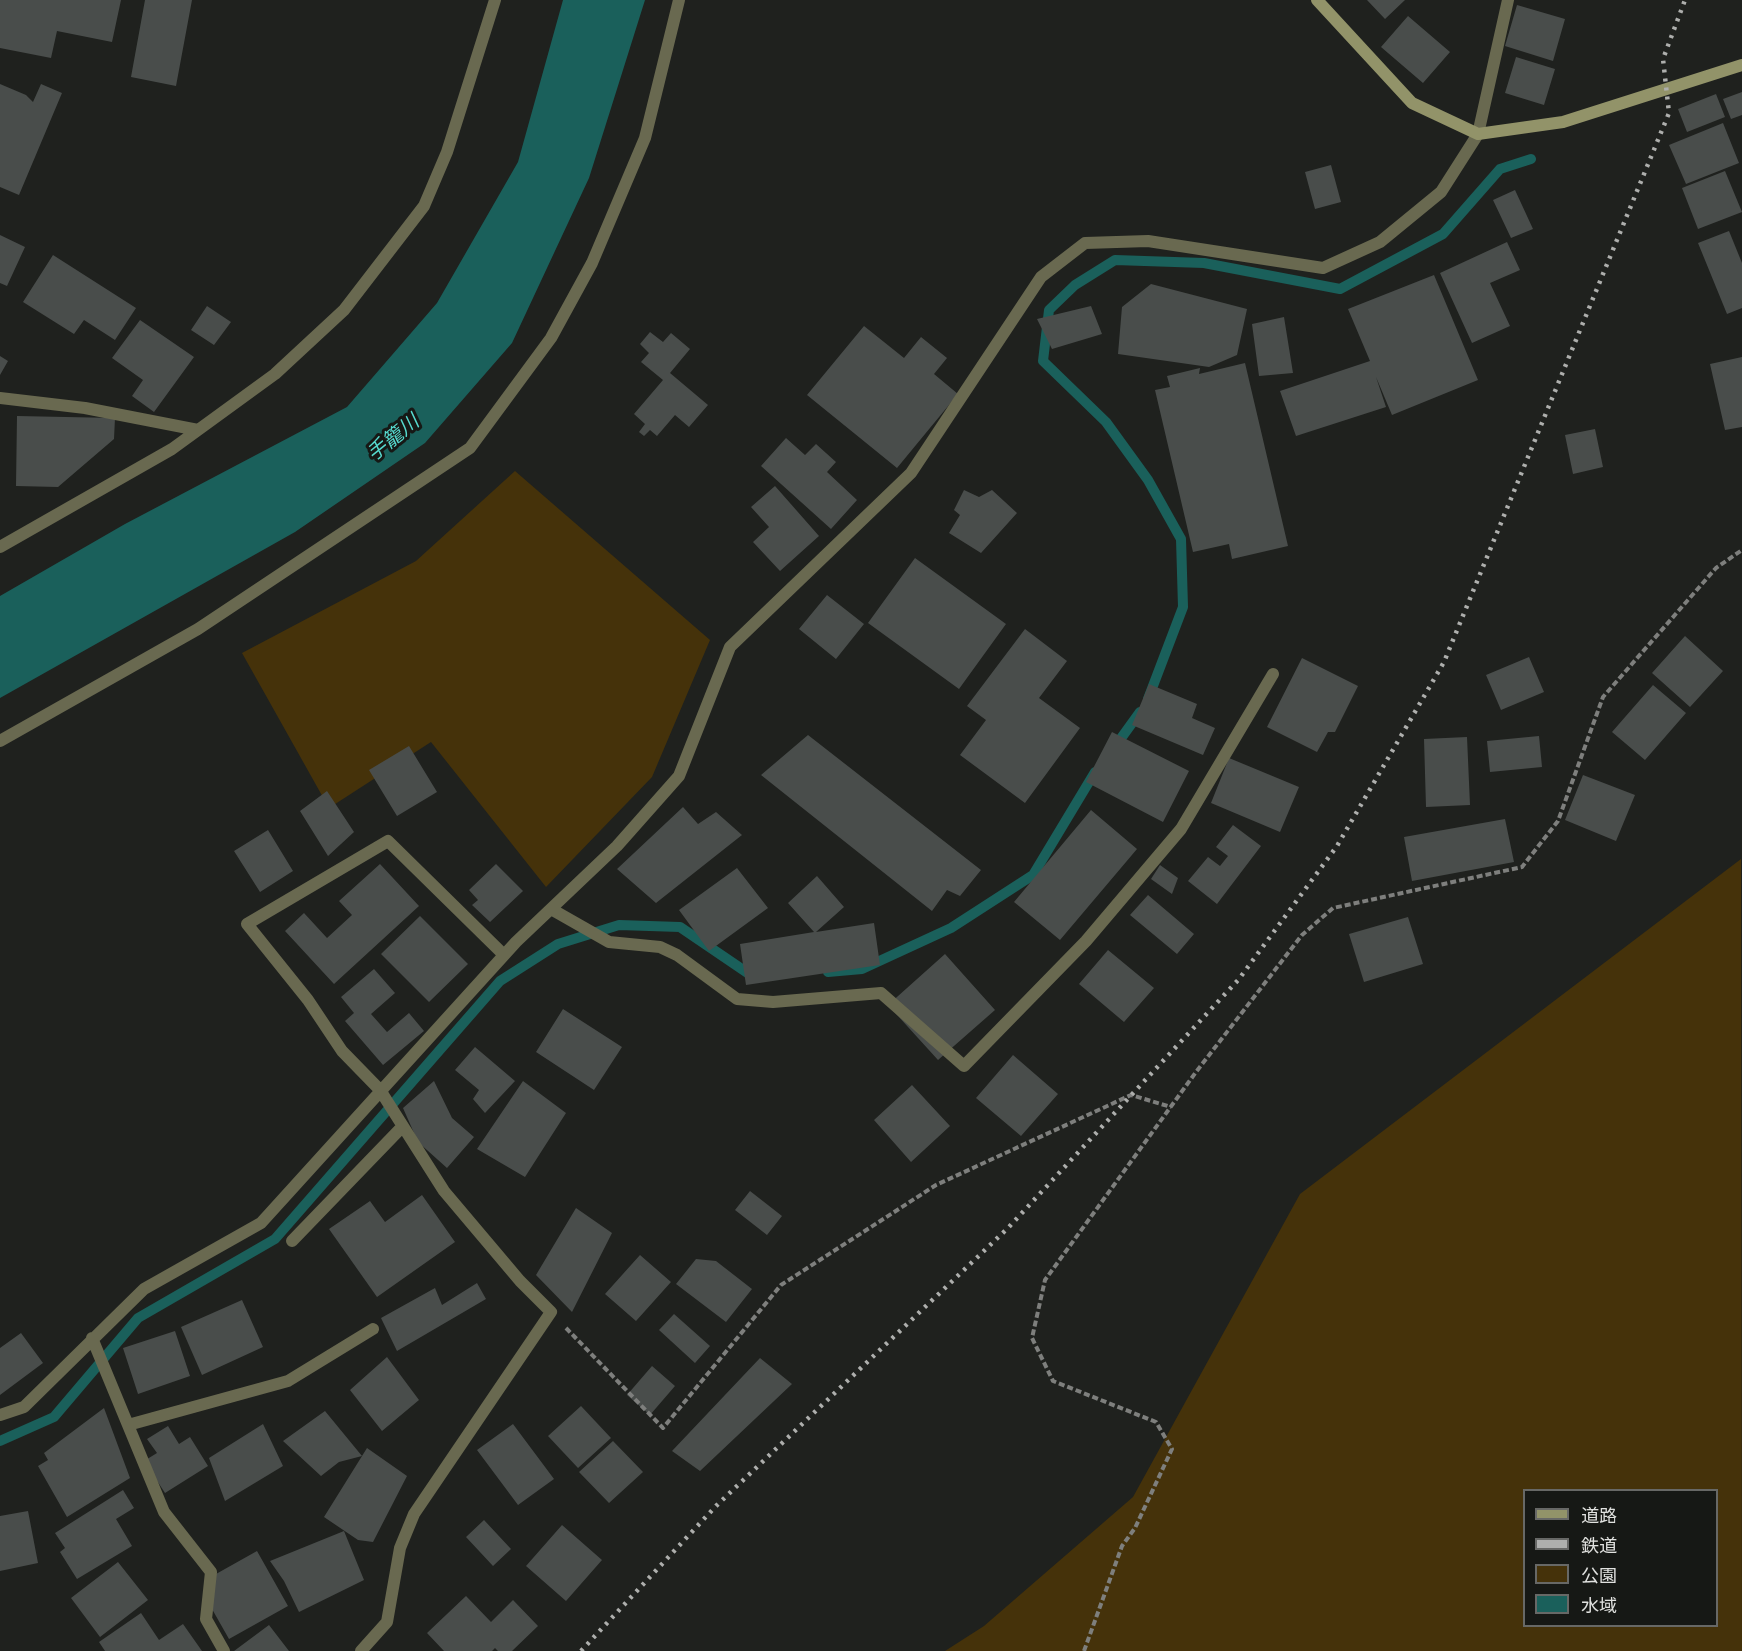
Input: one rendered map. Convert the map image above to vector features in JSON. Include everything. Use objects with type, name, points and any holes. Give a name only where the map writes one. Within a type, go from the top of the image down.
[{"type":"street","points":[[0,548],[172,449],[275,374],[344,310],[424,206],[447,152],[495,0]]},
{"type":"street","points":[[0,741],[198,629],[470,448],[551,338],[592,263],[645,138],[679,0]]},
{"type":"street","points":[[1317,0],[1412,103],[1478,134],[1563,122],[1742,65]]},
{"type":"street","points":[[0,1414],[24,1407],[144,1289],[261,1223],[504,955],[617,846],[679,776],[730,647],[911,473],[1041,277],[1085,243],[1148,241],[1323,268],[1380,242],[1440,192],[1478,134],[1508,0]]},
{"type":"street","points":[[0,398],[85,408],[198,430]]},
{"type":"street","points":[[551,909],[607,940],[660,947],[677,955],[737,999],[773,1002],[881,993],[964,1066],[1086,940],[1181,830],[1273,674]]},
{"type":"street","points":[[361,1651],[387,1622],[400,1548],[414,1514],[551,1312],[520,1281],[444,1191],[380,1090],[342,1051],[308,1000],[247,924],[388,841],[504,955]]},
{"type":"street","points":[[292,1241],[403,1126]]},
{"type":"street","points":[[128,1425],[288,1381],[373,1329]]},
{"type":"street","points":[[92,1338],[164,1512],[211,1572],[206,1619],[224,1651]]},
{"type":"path","points":[[1084,1651],[1122,1546],[1135,1528],[1172,1449],[1156,1422],[1053,1381],[1032,1338],[1045,1280],[1171,1107],[1302,935],[1333,908],[1522,867],[1558,821],[1603,697],[1716,568],[1742,550]]},
{"type":"path","points":[[551,1312],[663,1428],[782,1285],[936,1185],[1131,1095],[1171,1107]]},
{"type":"green space","points":[[515,471],[710,640],[652,777],[546,887],[431,742],[329,808],[242,653],[416,561]]},
{"type":"green space","points":[[1741,859],[1742,1651],[945,1651],[984,1626],[1133,1497],[1300,1194]]},
{"type":"water","name":"手籠川","points":[[563,0],[645,0],[589,178],[512,343],[425,443],[295,532],[0,698],[0,596],[125,524],[347,407],[437,303],[518,162]]},
{"type":"building","points":[[0,0],[121,0],[112,42],[57,31],[51,58],[0,48]]},
{"type":"building","points":[[145,0],[192,0],[176,86],[131,77]]},
{"type":"building","points":[[1367,0],[1405,0],[1385,19]]},
{"type":"building","points":[[1517,5],[1565,19],[1553,61],[1505,46]]},
{"type":"building","points":[[1408,16],[1450,52],[1423,83],[1381,47]]},
{"type":"building","points":[[1516,57],[1555,69],[1544,105],[1505,93]]},
{"type":"building","points":[[0,84],[26,95],[33,102],[41,84],[62,93],[19,195],[0,187]]},
{"type":"building","points":[[1742,92],[1742,115],[1731,119],[1723,99]]},
{"type":"building","points":[[1716,94],[1725,117],[1687,132],[1678,109]]},
{"type":"building","points":[[1723,123],[1739,163],[1686,184],[1669,145]]},
{"type":"building","points":[[1331,165],[1341,202],[1315,209],[1305,172]]},
{"type":"building","points":[[1725,171],[1742,212],[1698,229],[1682,188]]},
{"type":"building","points":[[1515,190],[1533,229],[1511,238],[1493,200]]},
{"type":"building","points":[[1729,231],[1742,263],[1742,308],[1727,314],[1698,243]]},
{"type":"building","points":[[0,235],[25,247],[7,286],[0,283]]},
{"type":"building","points":[[1507,242],[1520,270],[1490,283],[1510,326],[1472,343],[1440,273]]},
{"type":"building","points":[[53,255],[136,308],[115,340],[84,320],[74,334],[23,302]]},
{"type":"building","points":[[1434,275],[1478,380],[1392,415],[1376,377],[1386,407],[1296,436],[1280,391],[1370,361],[1348,309]]},
{"type":"building","points":[[1151,284],[1247,309],[1237,355],[1209,367],[1118,354],[1122,307]]},
{"type":"building","points":[[207,306],[231,322],[214,345],[191,330]]},
{"type":"building","points":[[1091,306],[1102,334],[1052,349],[1037,319]]},
{"type":"building","points":[[1284,317],[1293,373],[1259,376],[1252,324]]},
{"type":"building","points":[[140,320],[194,357],[154,412],[132,396],[143,380],[112,358]]},
{"type":"building","points":[[864,326],[904,358],[921,337],[947,358],[934,374],[958,394],[897,468],[807,395]]},
{"type":"building","points":[[650,332],[663,342],[671,333],[690,349],[670,373],[708,405],[689,427],[675,415],[657,436],[650,430],[644,436],[639,432],[645,424],[634,414],[663,380],[641,362],[649,353],[640,344]]},
{"type":"building","points":[[0,356],[8,361],[0,375]]},
{"type":"building","points":[[1742,357],[1742,427],[1725,430],[1710,364]]},
{"type":"building","points":[[1245,363],[1288,546],[1232,559],[1229,544],[1193,552],[1155,390],[1170,387],[1167,376],[1200,368],[1199,374]]},
{"type":"building","points":[[17,416],[115,418],[114,439],[58,487],[16,486]]},
{"type":"building","points":[[1595,429],[1603,467],[1573,474],[1565,435]]},
{"type":"building","points":[[786,438],[805,455],[816,444],[836,462],[827,472],[857,500],[831,529],[761,466]]},
{"type":"building","points":[[775,486],[819,536],[780,571],[753,542],[769,527],[751,507]]},
{"type":"building","points":[[964,490],[979,497],[992,490],[1017,513],[981,553],[949,533],[960,515],[954,510]]},
{"type":"building","points":[[915,558],[1006,624],[959,689],[868,623]]},
{"type":"building","points":[[827,595],[864,624],[836,659],[799,629]]},
{"type":"building","points":[[1025,629],[1067,661],[1039,698],[1080,728],[1025,803],[960,755],[986,720],[967,706]]},
{"type":"building","points":[[1685,636],[1723,671],[1690,707],[1652,673]]},
{"type":"building","points":[[1529,657],[1544,692],[1501,710],[1486,675]]},
{"type":"building","points":[[1302,658],[1358,686],[1335,732],[1328,732],[1317,752],[1267,727]]},
{"type":"building","points":[[1149,684],[1197,704],[1192,718],[1215,728],[1203,755],[1132,725]]},
{"type":"building","points":[[1653,685],[1686,713],[1645,760],[1612,732]]},
{"type":"building","points":[[1112,732],[1189,771],[1163,822],[1086,782]]},
{"type":"building","points":[[808,735],[981,870],[960,896],[947,890],[932,911],[761,775]]},
{"type":"building","points":[[1539,736],[1542,767],[1490,772],[1487,741]]},
{"type":"building","points":[[1467,737],[1470,805],[1426,807],[1424,739]]},
{"type":"building","points":[[409,746],[437,792],[397,816],[369,770]]},
{"type":"building","points":[[1229,758],[1299,787],[1280,832],[1211,803]]},
{"type":"building","points":[[1583,775],[1635,795],[1616,841],[1565,820]]},
{"type":"building","points":[[327,791],[354,832],[328,856],[300,811]]},
{"type":"building","points":[[683,807],[698,824],[716,812],[742,835],[656,903],[617,869]]},
{"type":"building","points":[[1091,810],[1137,849],[1060,940],[1014,902]]},
{"type":"building","points":[[1505,819],[1514,862],[1412,881],[1404,837]]},
{"type":"building","points":[[1233,825],[1261,846],[1217,904],[1188,881],[1208,857],[1220,866],[1228,856],[1216,847]]},
{"type":"building","points":[[268,830],[293,871],[260,892],[234,851]]},
{"type":"building","points":[[380,864],[419,906],[334,984],[285,931],[304,913],[327,938],[352,915],[339,901]]},
{"type":"building","points":[[496,864],[523,891],[490,922],[472,905],[478,900],[469,890]]},
{"type":"building","points":[[1160,865],[1178,878],[1172,894],[1151,879]]},
{"type":"building","points":[[737,868],[768,908],[709,951],[679,910]]},
{"type":"building","points":[[817,876],[844,907],[816,932],[874,923],[880,965],[746,985],[740,944],[814,932],[788,903]]},
{"type":"building","points":[[1148,895],[1194,934],[1177,954],[1130,915]]},
{"type":"building","points":[[420,916],[468,964],[429,1002],[381,954]]},
{"type":"building","points":[[1408,917],[1423,964],[1364,982],[1349,934]]},
{"type":"building","points":[[1108,950],[1154,988],[1124,1022],[1079,984]]},
{"type":"building","points":[[945,954],[995,1010],[938,1060],[888,1005]]},
{"type":"building","points":[[374,969],[395,993],[371,1014],[387,1032],[409,1013],[424,1031],[383,1065],[345,1021],[354,1013],[341,997]]},
{"type":"building","points":[[563,1009],[622,1047],[594,1090],[536,1052]]},
{"type":"building","points":[[475,1047],[515,1081],[485,1113],[473,1099],[479,1090],[455,1070]]},
{"type":"building","points":[[1013,1055],[1058,1094],[1021,1136],[976,1098]]},
{"type":"building","points":[[434,1081],[452,1118],[474,1137],[447,1168],[418,1142],[403,1108]]},
{"type":"building","points":[[523,1081],[566,1113],[525,1177],[477,1149]]},
{"type":"building","points":[[912,1085],[950,1126],[911,1162],[874,1120]]},
{"type":"building","points":[[750,1191],[782,1216],[767,1235],[735,1210]]},
{"type":"building","points":[[422,1195],[455,1242],[377,1297],[329,1229],[370,1201],[385,1222]]},
{"type":"building","points":[[576,1208],[612,1233],[572,1312],[536,1275]]},
{"type":"building","points":[[640,1255],[671,1282],[636,1321],[605,1294]]},
{"type":"building","points":[[696,1259],[716,1261],[752,1289],[726,1322],[676,1284]]},
{"type":"building","points":[[477,1283],[486,1299],[397,1351],[381,1318],[435,1288],[442,1305]]},
{"type":"building","points":[[242,1300],[263,1347],[202,1375],[181,1327]]},
{"type":"building","points":[[674,1314],[710,1346],[695,1363],[659,1330]]},
{"type":"building","points":[[175,1331],[190,1376],[138,1394],[123,1348]]},
{"type":"building","points":[[21,1333],[43,1363],[0,1395],[0,1348]]},
{"type":"building","points":[[387,1357],[419,1400],[382,1431],[350,1390]]},
{"type":"building","points":[[760,1358],[792,1384],[700,1471],[672,1451]]},
{"type":"building","points":[[652,1366],[675,1386],[650,1415],[627,1395]]},
{"type":"building","points":[[581,1406],[611,1438],[578,1468],[548,1436]]},
{"type":"building","points":[[104,1408],[130,1478],[67,1517],[38,1466],[48,1460],[44,1453]]},
{"type":"building","points":[[325,1411],[362,1456],[339,1462],[321,1476],[283,1441]]},
{"type":"building","points":[[263,1424],[283,1466],[225,1501],[209,1458]]},
{"type":"building","points":[[513,1424],[554,1479],[518,1505],[477,1450]]},
{"type":"building","points":[[168,1426],[179,1444],[190,1437],[208,1466],[165,1493],[144,1461],[157,1453],[147,1439]]},
{"type":"building","points":[[613,1441],[643,1472],[609,1503],[579,1472]]},
{"type":"building","points":[[367,1448],[407,1476],[373,1542],[358,1540],[324,1517]]},
{"type":"building","points":[[123,1490],[134,1508],[116,1519],[132,1546],[77,1579],[60,1552],[65,1548],[55,1533]]},
{"type":"building","points":[[28,1511],[38,1563],[0,1571],[0,1516]]},
{"type":"building","points":[[484,1520],[511,1549],[493,1566],[466,1537]]},
{"type":"building","points":[[562,1525],[602,1560],[566,1601],[526,1566]]},
{"type":"building","points":[[344,1531],[364,1580],[299,1612],[284,1581],[270,1561]]},
{"type":"building","points":[[257,1551],[288,1606],[229,1639],[212,1609],[216,1574]]},
{"type":"building","points":[[118,1562],[148,1600],[100,1637],[71,1598]]},
{"type":"building","points":[[466,1596],[491,1622],[513,1600],[538,1626],[512,1651],[498,1651],[495,1648],[492,1651],[444,1651],[427,1633]]},
{"type":"building","points":[[141,1613],[159,1640],[183,1624],[202,1651],[105,1651],[99,1642]]},
{"type":"building","points":[[269,1625],[289,1651],[234,1651]]},
{"type":"waterway","points":[[1148,699],[1183,607],[1181,539],[1148,480],[1106,422],[1043,361],[1049,310],[1075,285],[1115,260],[1204,263],[1340,289],[1443,234],[1500,169],[1531,159]]},
{"type":"waterway","points":[[1114,748],[1140,712]]},
{"type":"waterway","points":[[828,972],[862,969],[951,928],[1033,875],[1095,772]]},
{"type":"waterway","points":[[0,1441],[54,1417],[138,1318],[275,1239],[500,981],[558,944],[619,925],[680,927],[755,978]]},
{"type":"railway","points":[[581,1651],[716,1506],[1008,1228],[1239,979],[1337,846],[1444,662],[1669,113],[1663,59],[1685,0]]}]
